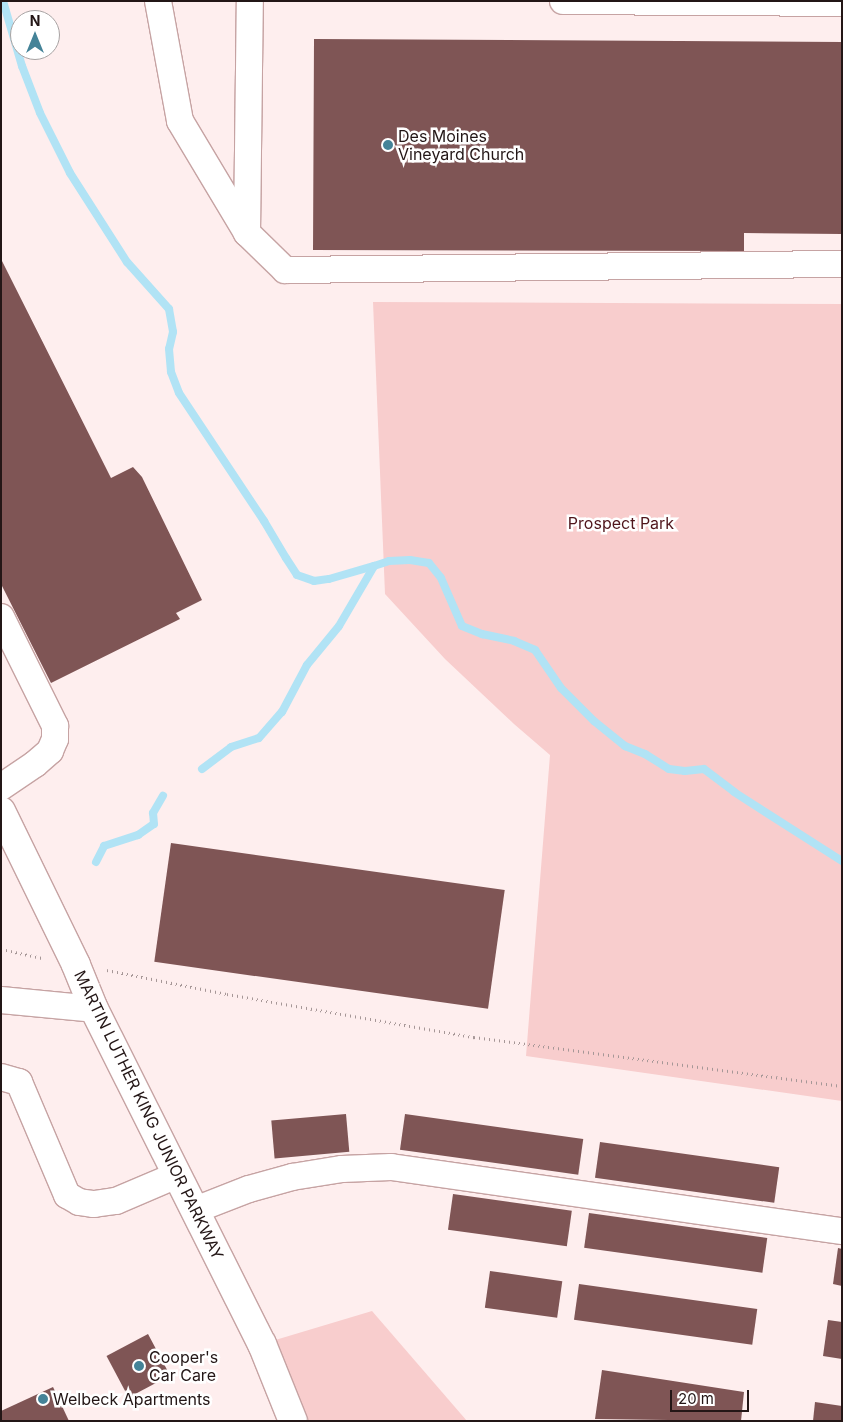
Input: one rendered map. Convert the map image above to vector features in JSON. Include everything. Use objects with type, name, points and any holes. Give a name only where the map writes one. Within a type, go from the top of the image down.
[{"type":"main road","name":"MARTIN LUTHER KING JUNIOR PARKWAY","points":[[1,811],[76,965],[94,1009],[262,1344],[293,1421]]},
{"type":"street","points":[[158,1],[180,121],[247,233],[285,270],[842,264]]},
{"type":"street","points":[[247,233],[250,1]]},
{"type":"street","points":[[564,1],[842,3]]},
{"type":"street","points":[[1,617],[55,726],[55,739],[50,751],[35,764],[1,787]]},
{"type":"street","points":[[1,1000],[94,1009]]},
{"type":"street","points":[[1,1077],[19,1082],[67,1195],[79,1202],[94,1204],[116,1201],[177,1175]]},
{"type":"street","points":[[195,1210],[249,1189],[292,1177],[342,1169],[391,1167],[842,1231]]},
{"type":"path","points":[[1,949],[236,996],[474,1036],[842,1086]]},
{"type":"green space","name":"Prospect Park","points":[[373,302],[842,304],[842,1101],[526,1056],[550,755],[445,659],[385,594]]},
{"type":"green space","points":[[372,1311],[467,1421],[293,1421],[262,1344]]},
{"type":"building","points":[[314,39],[842,42],[842,234],[744,233],[744,251],[313,250]]},
{"type":"building","points":[[1,259],[111,478],[133,467],[142,477],[202,600],[176,613],[180,619],[51,683],[1,584]]},
{"type":"building","points":[[171,843],[505,890],[488,1009],[154,962]]},
{"type":"building","points":[[346,1114],[349,1152],[275,1158],[271,1121]]},
{"type":"building","points":[[405,1114],[583,1139],[578,1175],[400,1150]]},
{"type":"building","points":[[600,1142],[779,1167],[774,1203],[595,1178]]},
{"type":"building","points":[[453,1194],[572,1211],[567,1246],[448,1230]]},
{"type":"building","points":[[589,1213],[767,1238],[762,1273],[584,1248]]},
{"type":"building","points":[[838,1248],[842,1249],[842,1286],[833,1284]]},
{"type":"building","points":[[490,1271],[562,1281],[557,1318],[485,1308]]},
{"type":"building","points":[[579,1284],[757,1309],[752,1345],[574,1320]]},
{"type":"building","points":[[828,1320],[842,1322],[842,1359],[823,1356]]},
{"type":"building","name":"Cooper's Car Care","points":[[148,1334],[170,1375],[129,1398],[107,1356]]},
{"type":"building","points":[[602,1370],[744,1392],[741,1421],[595,1419]]},
{"type":"building","name":"Welbeck Apartments","points":[[53,1387],[69,1421],[1,1421],[1,1411]]},
{"type":"building","points":[[815,1402],[842,1406],[842,1421],[813,1421]]},
{"type":"waterway","points":[[3,1],[22,66],[40,113],[70,173],[127,262],[169,309],[173,332],[169,349],[171,372],[179,393],[264,521],[297,575],[314,581],[329,579],[374,566]]},
{"type":"waterway","points":[[202,769],[231,747],[259,738],[282,712],[307,665],[339,626],[374,566],[389,561],[410,560],[429,563],[441,578],[462,626],[482,634],[514,641],[535,650],[561,688],[594,721],[625,746],[645,754],[669,769],[685,771],[704,769],[734,792],[842,861]]},
{"type":"waterway","points":[[96,862],[104,846],[138,835],[154,824],[153,813],[163,796]]},
{"type":"place","name":"Des Moines Vineyard Church","points":[[388,145]]},
{"type":"place","name":"Cooper's Car Care","points":[[139,1366]]},
{"type":"place","name":"Welbeck Apartments","points":[[43,1399]]}]
